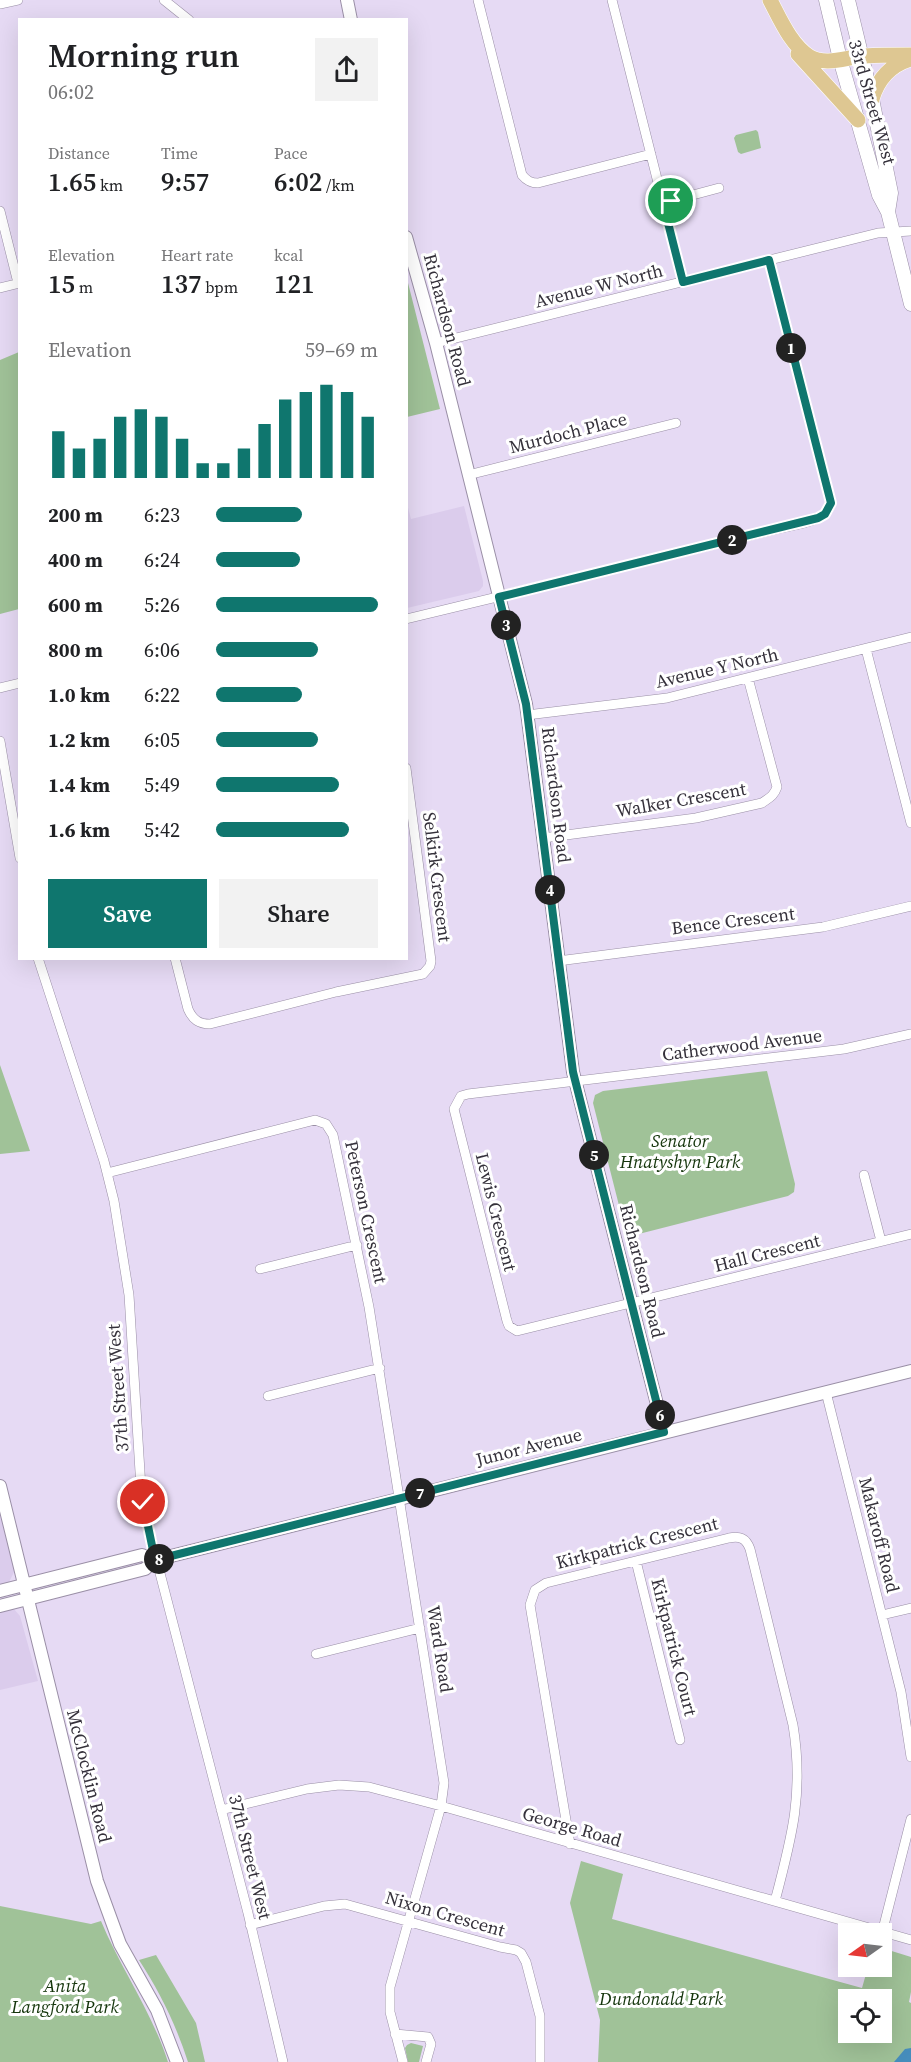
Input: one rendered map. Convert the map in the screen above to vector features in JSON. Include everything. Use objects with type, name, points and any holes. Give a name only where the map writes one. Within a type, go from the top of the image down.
[{"type":"highway","points":[[768,0],[788,33],[804,52],[817,60],[862,56],[911,57]]},
{"type":"highway","points":[[768,0],[792,46],[858,120]]},
{"type":"highway","points":[[872,99],[884,75],[911,57]]},
{"type":"main road","name":"33rd Street West","points":[[826,0],[840,59],[879,195],[888,213],[911,304]]},
{"type":"main road","name":"33rd Street West","points":[[848,0],[872,99],[891,193],[888,213]]},
{"type":"street","points":[[0,4],[18,0]]},
{"type":"street","points":[[164,0],[186,18]]},
{"type":"street","points":[[347,0],[351,18]]},
{"type":"street","points":[[478,0],[522,175],[525,179],[538,183],[651,154]]},
{"type":"street","points":[[612,0],[683,282]]},
{"type":"street","points":[[663,203],[719,188]]},
{"type":"street","points":[[0,211],[18,279]]},
{"type":"street","name":"Avenue W North","points":[[436,343],[878,233],[911,231]]},
{"type":"street","name":"Richardson Road","points":[[408,244],[436,343],[527,715],[576,1083],[664,1432]]},
{"type":"street","points":[[408,619],[818,518],[829,509],[831,503],[769,260]]},
{"type":"street","points":[[0,288],[18,283]]},
{"type":"street","name":"Murdoch Place","points":[[468,475],[676,423]]},
{"type":"street","name":"Avenue Y North","points":[[527,715],[666,698],[911,637]]},
{"type":"street","points":[[867,649],[911,823]]},
{"type":"street","name":"Walker Crescent","points":[[543,838],[696,818],[770,798],[777,787],[748,678]]},
{"type":"street","points":[[0,687],[18,683]]},
{"type":"street","points":[[0,741],[18,846]]},
{"type":"street","name":"Selkirk Crescent","points":[[176,960],[188,1009],[192,1016],[203,1024],[423,974],[431,961],[408,783]]},
{"type":"street","name":"Bence Crescent","points":[[558,961],[823,927],[911,906]]},
{"type":"street","name":"37th Street West","points":[[39,960],[107,1173],[126,1268],[141,1488],[155,1560],[250,1925],[283,2062]]},
{"type":"street","name":"Catherwood Avenue","points":[[576,1083],[844,1049],[911,1034]]},
{"type":"street","name":"Lewis Crescent","points":[[576,1083],[461,1096],[454,1105],[458,1129],[507,1321],[512,1329],[517,1331],[527,1329],[631,1304]]},
{"type":"street","name":"Peterson Crescent","points":[[107,1173],[315,1120],[327,1124],[333,1135],[357,1245],[380,1368],[400,1498]]},
{"type":"street","points":[[864,1175],[881,1241]]},
{"type":"street","name":"Hall Crescent","points":[[631,1304],[911,1234]]},
{"type":"street","points":[[260,1269],[357,1245]]},
{"type":"street","points":[[268,1396],[380,1368]]},
{"type":"street","name":"Junor Avenue","points":[[0,1606],[145,1569],[155,1560],[911,1371]]},
{"type":"street","name":"Makaroff Road","points":[[826,1392],[906,1716],[911,1757]]},
{"type":"street","name":"McClocklin Road","points":[[0,1486],[105,1907],[120,1944],[157,2010],[177,2062]]},
{"type":"street","name":"Ward Road","points":[[400,1498],[444,1783],[441,1806],[390,1987],[390,2012],[403,2062]]},
{"type":"street","name":"Kirkpatrick Crescent","points":[[570,1844],[530,1605],[535,1590],[539,1586],[636,1561],[729,1538],[742,1538],[747,1541],[793,1725],[797,1752],[798,1802],[775,1901]]},
{"type":"street","name":"Junor Avenue","points":[[0,1591],[142,1555],[155,1560]]},
{"type":"street","name":"Kirkpatrick Court","points":[[636,1561],[680,1740]]},
{"type":"street","points":[[882,1616],[911,1608]]},
{"type":"street","points":[[316,1654],[420,1628]]},
{"type":"street","name":"George Road","points":[[220,1810],[307,1789],[339,1785],[369,1787],[849,1923]]},
{"type":"street","points":[[885,1923],[911,1819]]},
{"type":"street","name":"Nixon Crescent","points":[[250,1925],[335,1904],[356,1906],[516,1950],[521,1953],[526,1962],[540,2016],[540,2062]]},
{"type":"street","name":"George Road","points":[[892,1935],[911,1940]]},
{"type":"street","points":[[395,2034],[428,2037],[431,2044],[426,2062]]},
{"type":"shaded area","points":[[464,506],[483,581],[483,586],[479,591],[408,608],[408,508],[411,519]]},
{"type":"shaded area","points":[[0,1513],[15,1570],[9,1582],[0,1586]]},
{"type":"shaded area","points":[[13,1608],[20,1616],[38,1681],[0,1690],[0,1610]]},
{"type":"green space","points":[[756,130],[761,148],[741,154],[738,152],[734,138],[736,135]]},
{"type":"green space","points":[[408,283],[440,409],[408,417]]},
{"type":"green space","points":[[18,352],[18,609],[0,614],[0,360]]},
{"type":"green space","points":[[0,1065],[30,1151],[0,1154]]},
{"type":"green space","name":"Senator Hnatyshyn Park","points":[[767,1071],[795,1184],[794,1192],[788,1196],[627,1237],[593,1103],[595,1095],[603,1091]]},
{"type":"green space","name":"Dundonald Park","points":[[581,1861],[623,1874],[612,1919],[862,1988],[865,1977],[892,1977],[892,1951],[911,1957],[909,2002],[911,2003],[911,2062],[598,2062],[600,2020],[570,1903]]},
{"type":"green space","name":"Anita Langford Park","points":[[0,1906],[91,1924],[101,1921],[154,2026],[168,2062],[0,2062]]},
{"type":"green space","points":[[156,1955],[196,2023],[205,2062],[188,2062],[167,2009],[139,1960]]},
{"type":"green space","points":[[411,2043],[423,2046],[419,2062],[408,2062],[405,2048]]},
{"type":"water","points":[[911,2048],[911,2062],[894,2062],[905,2049]]},
{"type":"route","points":[[143,1502],[155,1560],[664,1432],[573,1072],[526,704],[499,597],[818,518],[829,509],[831,503],[769,260],[683,282],[663,203],[671,201]]}]
